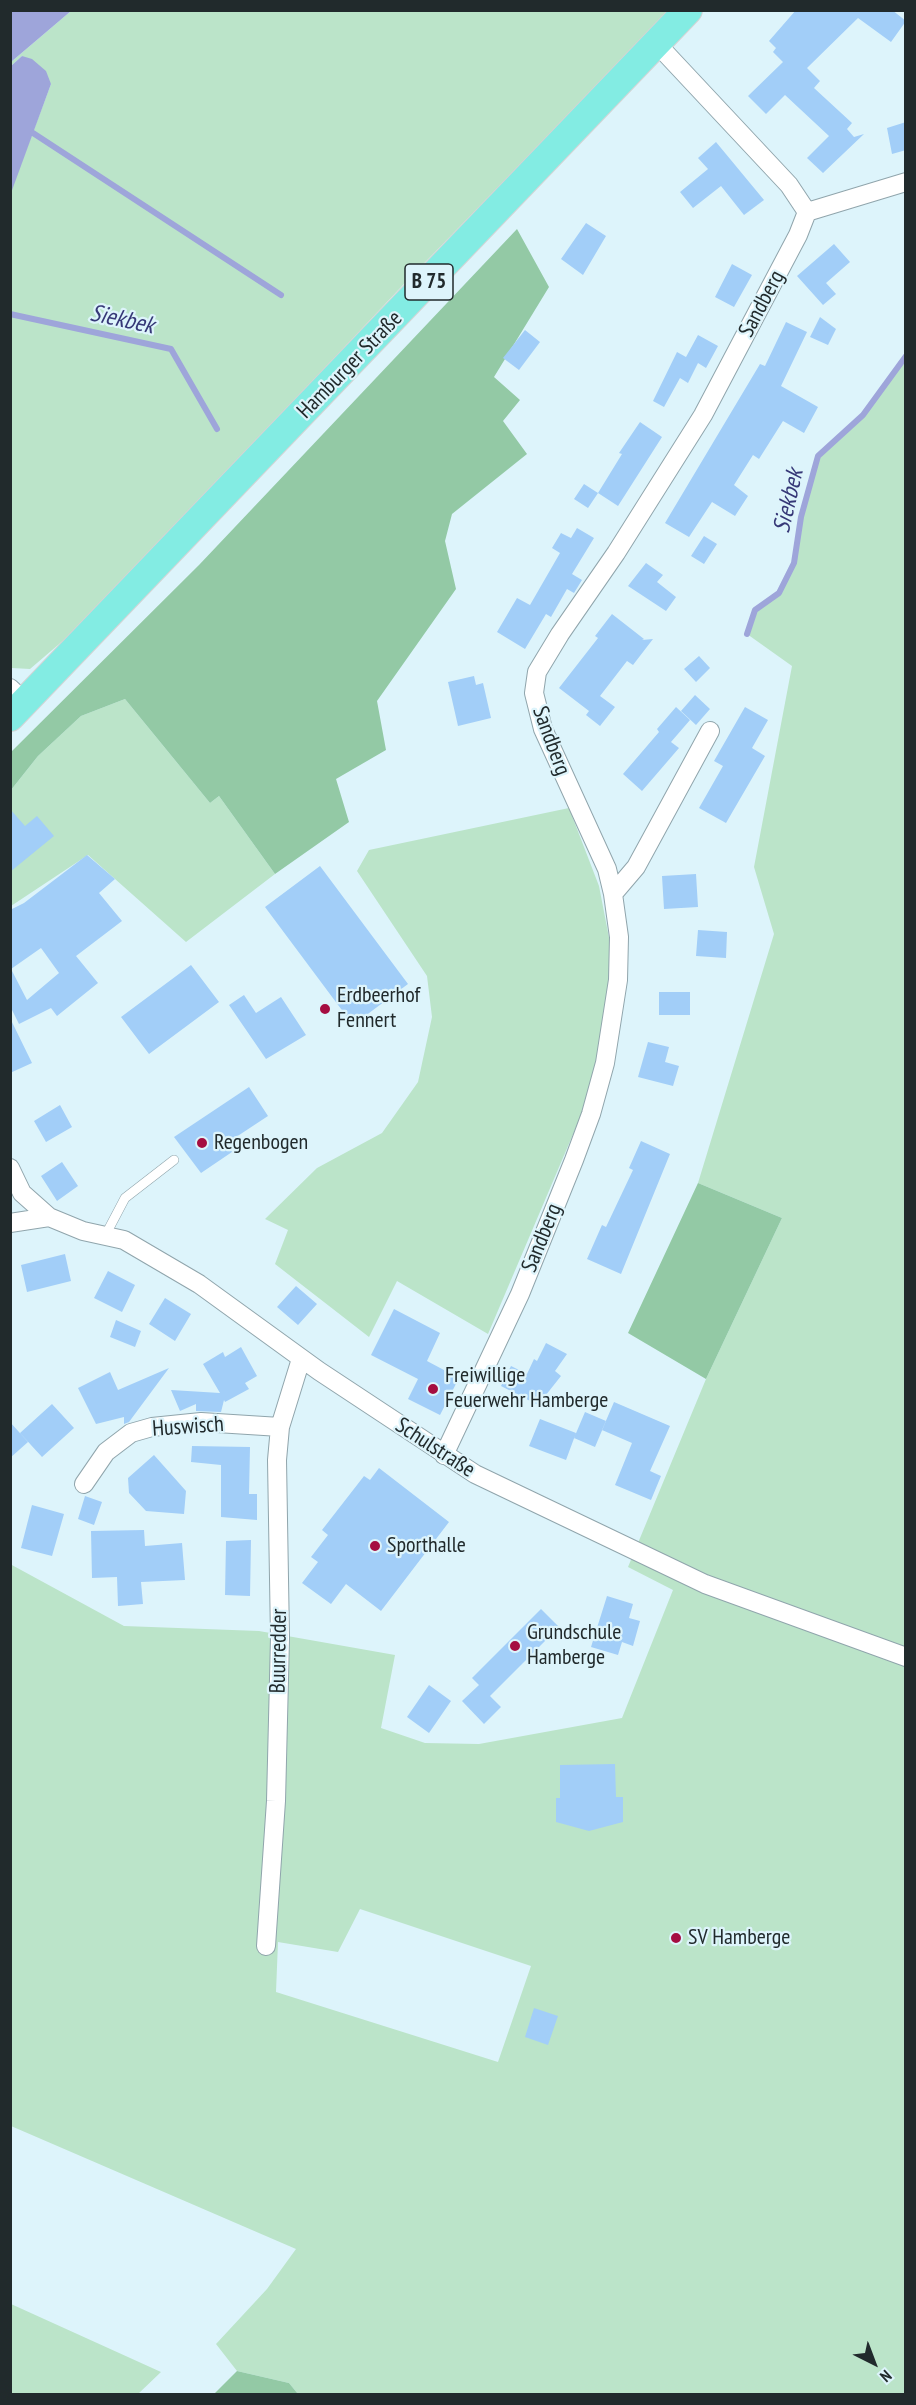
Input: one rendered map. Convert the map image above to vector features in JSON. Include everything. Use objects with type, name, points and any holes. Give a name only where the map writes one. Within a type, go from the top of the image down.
[{"type":"main road","name":"Hamburger Straße","points":[[15,702],[688,10]]},
{"type":"street","points":[[657,44],[789,185],[807,212],[906,182]]},
{"type":"street","name":"Sandberg","points":[[444,1455],[520,1294],[591,1114],[605,1062],[618,980],[619,937],[607,869],[543,729],[534,693],[537,672],[703,415],[798,235],[807,212]]},
{"type":"street","points":[[613,894],[636,867],[710,731]]},
{"type":"street","name":"Schulstraße","points":[[10,1168],[22,1192],[49,1216],[83,1231],[123,1240],[199,1284],[301,1359],[475,1474],[705,1584],[906,1657]]},
{"type":"street","points":[[10,1223],[49,1216]]},
{"type":"street","name":"Buurredder","points":[[266,1946],[276,1801],[280,1638],[277,1460],[280,1426],[301,1359]]},
{"type":"street","name":"Huswisch","points":[[84,1484],[105,1452],[131,1433],[152,1427],[201,1422],[280,1426]]},
{"type":"lane","points":[[105,1236],[125,1198],[174,1160]]},
{"type":"green space","points":[[71,11],[669,11],[403,285],[86,621],[30,669],[12,668],[10,667],[10,193],[51,84],[22,56],[11,66],[11,62]]},
{"type":"green space","points":[[517,229],[549,287],[494,377],[520,400],[503,421],[527,454],[452,514],[445,541],[456,589],[377,701],[386,750],[336,779],[349,822],[275,874],[219,796],[210,803],[125,699],[81,716],[38,756],[11,790],[11,752],[199,565]]},
{"type":"green space","points":[[905,356],[905,2394],[298,2394],[289,2383],[237,2371],[216,2344],[267,2289],[296,2249],[11,2126],[10,1564],[124,1626],[259,1631],[395,1655],[381,1728],[425,1743],[479,1744],[622,1718],[673,1590],[628,1567],[706,1379],[782,1218],[698,1183],[774,934],[754,867],[792,666],[747,634],[755,610],[779,593],[794,563],[801,517],[818,456],[863,415]],"holes":[[[360,1909],[531,1966],[498,2062],[276,1992],[278,1942],[338,1952]]]},
{"type":"green space","points":[[125,699],[210,803],[219,796],[275,874],[186,942],[88,855],[11,906],[11,790],[38,756],[81,716]]},
{"type":"green space","points":[[569,808],[599,886],[611,948],[606,1024],[591,1092],[488,1334],[397,1281],[369,1337],[275,1264],[288,1230],[265,1219],[317,1168],[382,1133],[418,1082],[432,1017],[427,976],[357,871],[369,850]]},
{"type":"green space","points":[[698,1183],[782,1218],[706,1379],[628,1333]]},
{"type":"green space","points":[[11,2304],[161,2372],[138,2394],[11,2394]]},
{"type":"green space","points":[[237,2371],[289,2383],[298,2394],[214,2394]]},
{"type":"water","points":[[11,10],[71,10],[71,11],[11,62]]},
{"type":"water","points":[[22,56],[32,59],[46,71],[51,84],[11,193],[11,66]]},
{"type":"building","points":[[796,10],[892,10],[906,21],[891,42],[858,18],[807,68],[820,81],[814,88],[852,123],[847,129],[854,137],[864,134],[823,173],[807,158],[829,136],[785,95],[766,114],[748,96],[783,62],[773,52],[776,48],[769,41]]},
{"type":"building","points":[[906,122],[906,150],[892,154],[887,128]]},
{"type":"building","points":[[716,142],[764,200],[744,215],[721,186],[693,208],[680,192],[708,169],[698,158]]},
{"type":"building","points":[[586,223],[606,236],[583,275],[561,259]]},
{"type":"building","points":[[834,244],[850,262],[826,283],[836,294],[823,305],[797,276]]},
{"type":"building","points":[[732,264],[752,275],[734,307],[715,297]]},
{"type":"building","points":[[820,317],[836,329],[828,345],[810,337]]},
{"type":"building","points":[[786,322],[807,332],[781,386],[818,407],[804,433],[783,421],[759,459],[753,455],[734,485],[748,496],[735,516],[712,502],[689,537],[665,523],[760,364],[765,366]]},
{"type":"building","points":[[525,330],[540,342],[519,370],[503,358]]},
{"type":"building","points":[[698,335],[718,346],[706,368],[698,363],[688,383],[680,378],[664,407],[653,401],[677,352],[686,357]]},
{"type":"building","points":[[640,422],[662,437],[618,506],[598,493],[622,454],[619,453]]},
{"type":"building","points":[[584,484],[598,493],[588,508],[574,499]]},
{"type":"building","points":[[577,528],[594,538],[572,574],[582,580],[574,593],[567,589],[551,617],[546,614],[525,649],[497,632],[517,598],[530,605],[560,553],[552,548],[561,533],[571,538]]},
{"type":"building","points":[[704,536],[717,544],[704,564],[691,556]]},
{"type":"building","points":[[646,563],[663,575],[657,582],[676,597],[666,611],[628,586]]},
{"type":"building","points":[[612,614],[644,639],[642,640],[653,639],[633,665],[627,661],[600,696],[615,707],[600,726],[586,715],[589,711],[559,688],[598,638],[595,636]]},
{"type":"building","points":[[699,656],[710,668],[696,682],[684,669]]},
{"type":"building","points":[[474,676],[476,685],[483,683],[491,718],[458,726],[448,682]]},
{"type":"building","points":[[695,695],[710,709],[696,725],[681,711]]},
{"type":"building","points":[[676,707],[690,720],[671,742],[679,748],[642,791],[623,774],[659,732],[657,729]]},
{"type":"building","points":[[745,707],[768,720],[752,748],[765,756],[726,823],[699,808],[723,766],[714,761]]},
{"type":"building","points":[[10,809],[25,826],[37,816],[54,836],[10,872]]},
{"type":"building","points":[[87,855],[115,879],[99,893],[122,921],[76,956],[98,983],[57,1016],[51,1008],[19,1024],[10,1006],[10,910],[24,903]],"holes":[[[41,948],[59,973],[27,1000],[11,969]]]},
{"type":"building","points":[[320,866],[408,984],[353,1025],[265,907]]},
{"type":"building","points":[[696,874],[698,907],[664,909],[662,876]]},
{"type":"building","points":[[698,930],[727,932],[726,958],[696,956]]},
{"type":"building","points":[[191,965],[219,1002],[149,1054],[121,1017]]},
{"type":"building","points":[[659,992],[690,992],[690,1015],[659,1015]]},
{"type":"building","points":[[244,995],[256,1013],[281,997],[306,1035],[266,1059],[229,1005]]},
{"type":"building","points":[[10,1018],[32,1063],[10,1073]]},
{"type":"building","points":[[648,1042],[669,1047],[665,1062],[679,1066],[673,1086],[638,1077]]},
{"type":"building","points":[[249,1087],[268,1116],[227,1143],[232,1152],[201,1173],[174,1137]]},
{"type":"building","points":[[60,1105],[72,1127],[46,1142],[34,1121]]},
{"type":"building","points":[[641,1141],[670,1154],[621,1274],[587,1259],[602,1225],[606,1227],[633,1170],[629,1168]]},
{"type":"building","points":[[62,1162],[78,1186],[57,1201],[41,1176]]},
{"type":"building","points":[[65,1254],[71,1281],[27,1292],[21,1265]]},
{"type":"building","points":[[108,1271],[135,1285],[122,1312],[94,1298]]},
{"type":"building","points":[[296,1286],[317,1304],[298,1325],[277,1307]]},
{"type":"building","points":[[165,1298],[191,1314],[175,1341],[149,1324]]},
{"type":"building","name":"Freiwillige Feuerwehr Hamberge","points":[[394,1309],[440,1333],[427,1361],[459,1378],[440,1415],[408,1399],[418,1379],[371,1355]]},
{"type":"building","points":[[116,1320],[141,1331],[135,1347],[110,1337]]},
{"type":"building","points":[[546,1343],[567,1354],[555,1371],[561,1376],[538,1405],[501,1386],[511,1366],[527,1374],[534,1359],[537,1361]]},
{"type":"building","points":[[241,1347],[257,1376],[245,1383],[249,1389],[225,1402],[224,1400],[221,1412],[196,1411],[196,1404],[180,1411],[171,1390],[220,1393],[203,1364],[223,1352],[225,1357]]},
{"type":"building","points":[[169,1368],[129,1422],[124,1424],[124,1417],[96,1424],[78,1388],[110,1372],[118,1390]]},
{"type":"building","points":[[614,1402],[670,1426],[650,1471],[661,1476],[651,1500],[615,1485],[632,1443],[602,1430]]},
{"type":"building","points":[[52,1404],[74,1428],[42,1457],[20,1433]]},
{"type":"building","points":[[585,1412],[606,1421],[595,1447],[574,1438]]},
{"type":"building","points":[[540,1419],[576,1433],[566,1460],[529,1446]]},
{"type":"building","points":[[10,1422],[28,1442],[10,1458]]},
{"type":"building","points":[[192,1446],[250,1447],[249,1494],[257,1494],[257,1520],[221,1517],[221,1465],[191,1462]]},
{"type":"building","points":[[154,1455],[186,1491],[184,1514],[146,1511],[129,1493],[128,1478]]},
{"type":"building","name":"Sporthalle","points":[[379,1468],[449,1522],[381,1611],[346,1584],[331,1604],[302,1583],[318,1562],[311,1557],[328,1535],[322,1530],[364,1476],[370,1480]]},
{"type":"building","points":[[85,1496],[102,1502],[94,1525],[78,1519]]},
{"type":"building","points":[[32,1505],[64,1514],[52,1556],[21,1548]]},
{"type":"building","points":[[144,1530],[145,1546],[182,1543],[185,1580],[141,1582],[143,1604],[118,1606],[117,1577],[92,1578],[91,1531]]},
{"type":"building","points":[[251,1540],[250,1596],[225,1595],[226,1541]]},
{"type":"building","points":[[607,1596],[633,1604],[629,1618],[640,1621],[633,1646],[622,1642],[618,1655],[591,1647]]},
{"type":"building","points":[[541,1609],[559,1627],[490,1696],[501,1707],[484,1724],[462,1701],[479,1685],[472,1678]]},
{"type":"building","points":[[429,1685],[451,1701],[429,1733],[407,1717]]},
{"type":"building","points":[[615,1764],[616,1797],[623,1797],[623,1822],[589,1831],[556,1822],[556,1798],[560,1798],[560,1765]]},
{"type":"building","points":[[534,2008],[558,2016],[548,2045],[525,2037]]},
{"type":"waterway","points":[[33,133],[281,295]]},
{"type":"waterway","name":"Siekbek","points":[[10,314],[171,349],[217,429]]},
{"type":"waterway","name":"Siekbek","points":[[747,634],[755,610],[779,593],[794,563],[801,517],[818,456],[863,415],[906,356]]},
{"type":"place","name":"Erdbeerhof Fennert","points":[[325,1009]]},
{"type":"place","name":"Regenbogen","points":[[202,1143]]},
{"type":"place","name":"Freiwillige Feuerwehr Hamberge","points":[[433,1389]]},
{"type":"place","name":"Sporthalle","points":[[375,1546]]},
{"type":"place","name":"Grundschule Hamberge","points":[[515,1646]]},
{"type":"place","name":"SV Hamberge","points":[[676,1938]]}]
